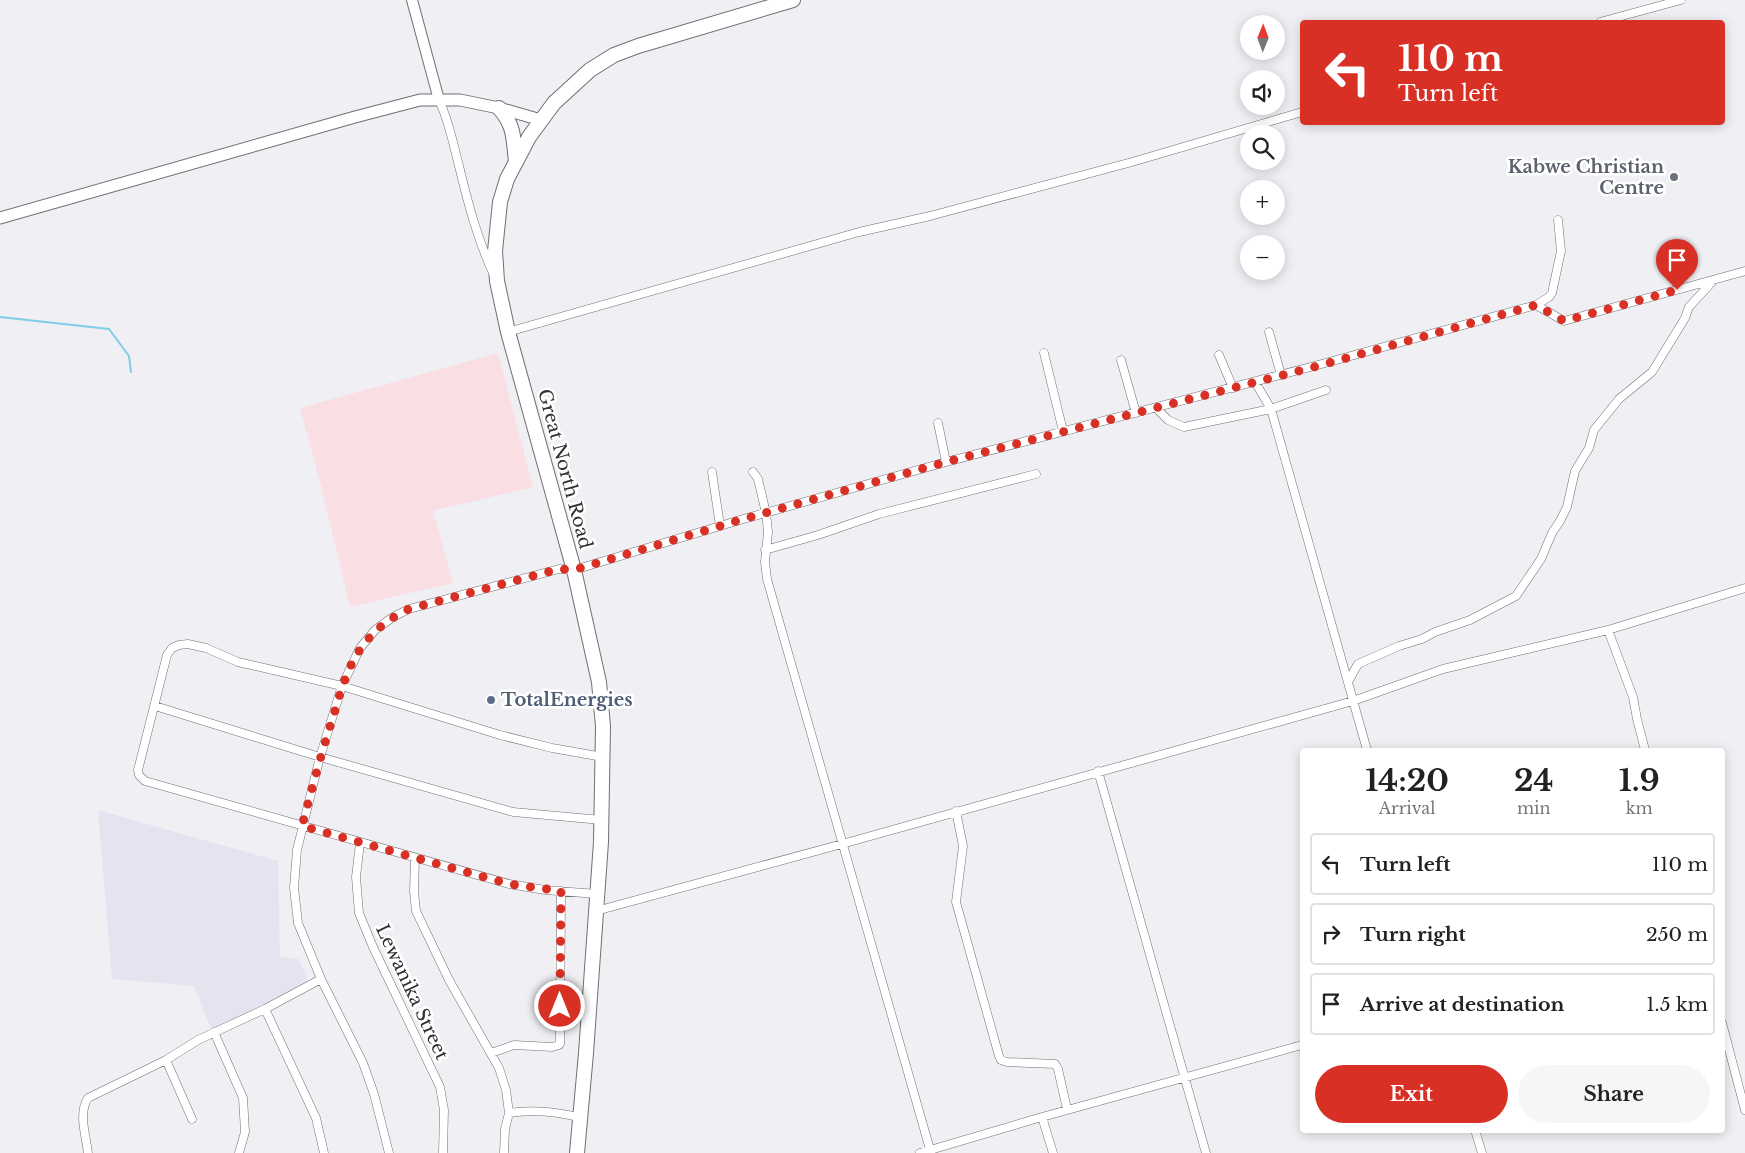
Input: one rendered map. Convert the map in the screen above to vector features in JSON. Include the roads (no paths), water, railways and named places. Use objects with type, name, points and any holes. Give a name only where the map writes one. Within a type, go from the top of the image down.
[{"type":"highway","name":"Great North Road","points":[[577,1153],[602,820],[603,726],[599,682],[574,570],[508,332],[497,282],[495,251],[500,202],[507,179],[529,137],[554,103],[590,70],[614,55],[638,46],[793,0]]},
{"type":"highway","points":[[499,108],[507,116],[512,127],[516,161]]},
{"type":"main road","points":[[0,218],[420,100],[460,100],[499,108],[541,120]]},
{"type":"street","points":[[412,0],[439,100],[448,118],[469,209],[481,247],[497,282]]},
{"type":"street","points":[[1607,20],[1681,0]]},
{"type":"street","points":[[508,332],[859,232],[930,216],[1132,162],[1300,113]]},
{"type":"street","points":[[389,1153],[374,1094],[362,1063],[321,979],[298,923],[294,888],[297,850],[302,826],[320,757],[342,686],[360,648],[376,630],[392,617],[409,609],[559,569],[574,570],[720,526],[1063,430],[1233,388],[1536,305],[1552,293],[1560,251],[1558,220]]},
{"type":"street","points":[[1536,305],[1564,321],[1745,271]]},
{"type":"street","points":[[1348,682],[1358,664],[1399,646],[1422,639],[1434,632],[1470,620],[1516,596],[1541,559],[1552,533],[1567,507],[1575,472],[1589,448],[1594,430],[1619,399],[1652,372],[1685,318],[1689,307],[1714,280]]},
{"type":"street","points":[[1269,332],[1281,375]]},
{"type":"street","points":[[1044,353],[1063,430]]},
{"type":"street","points":[[1219,355],[1233,388]]},
{"type":"street","points":[[1121,360],[1136,413]]},
{"type":"street","points":[[1254,382],[1270,410],[1366,748]]},
{"type":"street","points":[[1156,408],[1168,420],[1184,427],[1270,410],[1326,390]]},
{"type":"street","points":[[938,423],[946,462]]},
{"type":"street","points":[[712,472],[720,526]]},
{"type":"street","points":[[754,472],[758,479],[766,513],[768,532],[765,562],[767,579],[930,1152]]},
{"type":"street","points":[[765,550],[818,535],[879,514],[1036,474]]},
{"type":"street","points":[[596,911],[842,844],[1353,700],[1443,669],[1608,630],[1745,588]]},
{"type":"street","points":[[1608,630],[1633,697],[1644,748]]},
{"type":"street","points":[[597,894],[509,884],[416,859],[145,781],[141,778],[138,770],[167,656],[172,648],[188,644],[206,648],[238,662],[342,686],[500,735],[552,748],[603,757]]},
{"type":"street","points":[[155,706],[320,757],[513,812],[602,820]]},
{"type":"street","points":[[1098,771],[1206,1153]]},
{"type":"street","points":[[956,811],[962,846],[956,902],[999,1056],[1001,1060],[1007,1062],[1055,1064],[1058,1069],[1067,1109]]},
{"type":"street","name":"Lewanika Street","points":[[360,843],[356,877],[359,913],[373,947],[440,1087],[444,1110],[443,1153]]},
{"type":"street","points":[[416,859],[414,891],[416,911],[449,980],[500,1068],[506,1090],[509,1113],[504,1153]]},
{"type":"street","points":[[490,1053],[514,1045],[552,1047],[559,1045],[561,891]]},
{"type":"street","points":[[88,1153],[83,1112],[88,1098],[166,1060],[214,1032],[265,1010],[321,979]]},
{"type":"street","points":[[265,1010],[316,1118],[324,1153]]},
{"type":"street","points":[[214,1032],[243,1098],[245,1132],[239,1153]]},
{"type":"street","points":[[1725,1034],[1745,1110]]},
{"type":"street","points":[[920,1153],[930,1152],[1027,1120],[1300,1046]]},
{"type":"street","points":[[166,1060],[192,1119]]},
{"type":"street","points":[[509,1113],[526,1110],[546,1111],[579,1117]]},
{"type":"street","points":[[1042,1117],[1053,1153]]},
{"type":"street","points":[[1476,1133],[1482,1153]]},
{"type":"waterway","points":[[0,317],[109,329],[129,356],[131,372]]},
{"type":"place","name":"Kabwe Christian Centre","points":[[1674,177]]},
{"type":"place","name":"TotalEnergies","points":[[491,700]]}]
